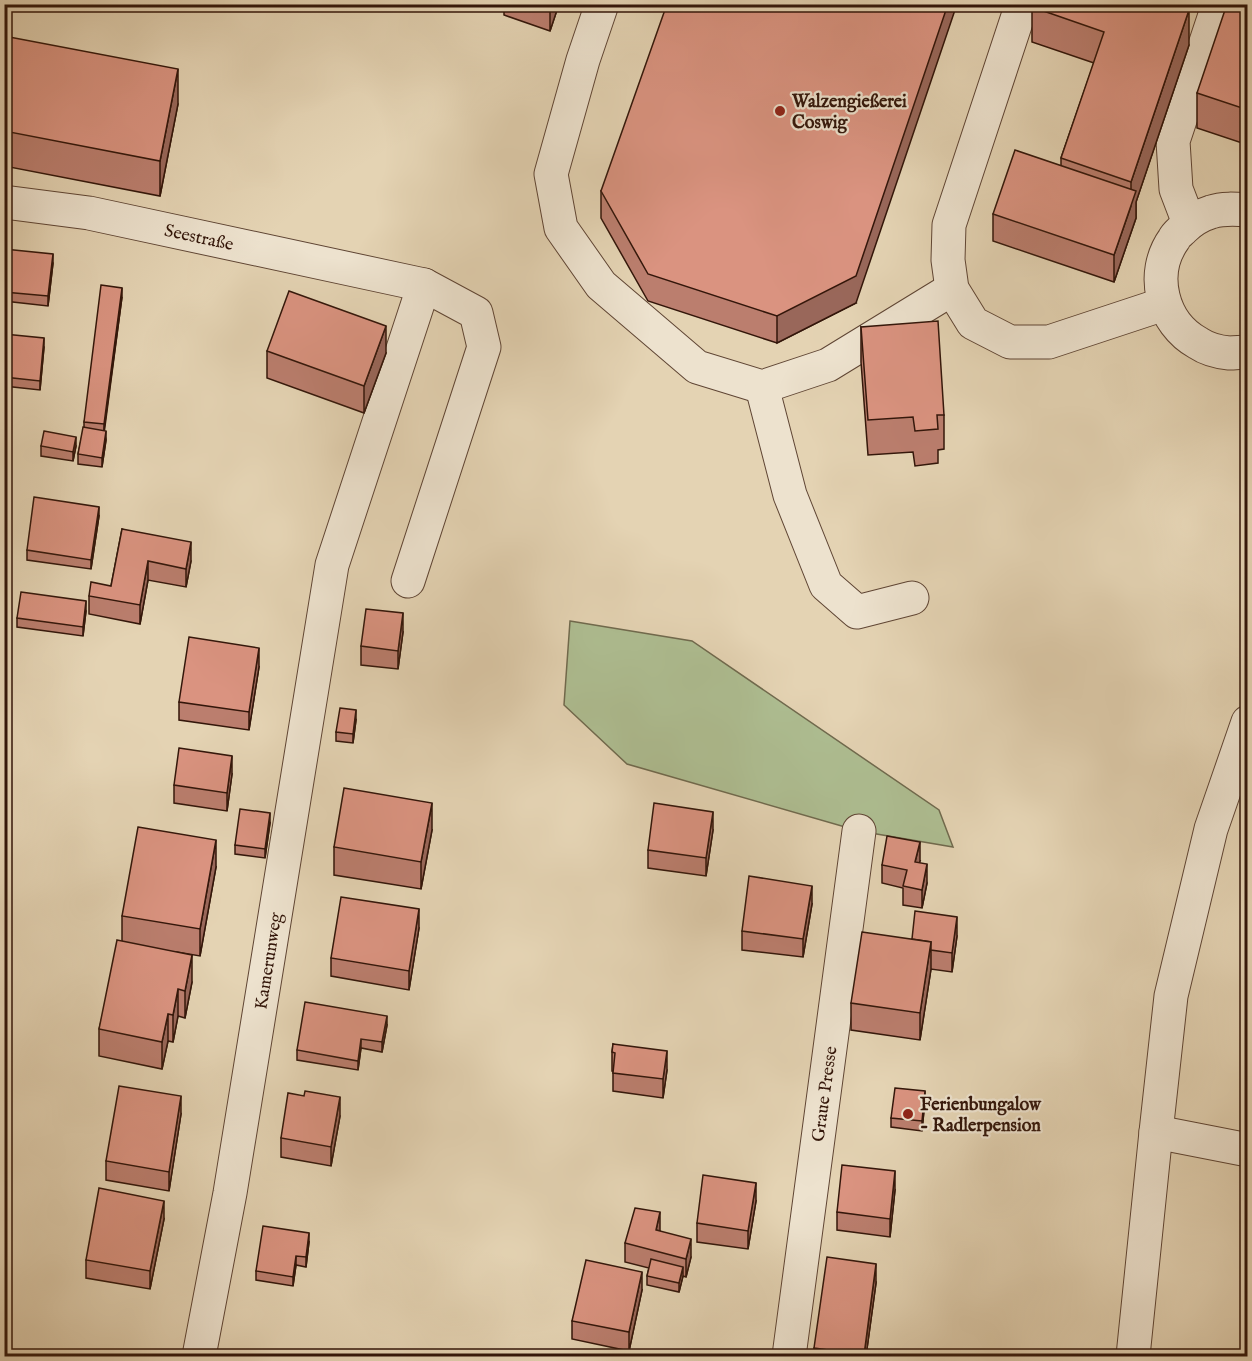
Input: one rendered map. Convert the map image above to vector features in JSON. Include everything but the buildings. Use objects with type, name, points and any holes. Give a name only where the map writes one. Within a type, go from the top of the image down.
[{"type":"street","points":[[602,4],[551,174],[561,228],[601,285],[697,366],[762,387],[828,365],[952,288]]},
{"type":"street","points":[[1022,4],[949,225],[948,260],[952,288],[973,323],[1010,342],[1049,342],[1164,304]]},
{"type":"street","points":[[1189,223],[1176,189],[1173,141],[1216,12],[1214,4]]},
{"type":"street","name":"Seestraße","points":[[4,202],[89,213],[424,285],[476,313],[484,347],[408,581]]},
{"type":"street","points":[[1248,210],[1231,208],[1209,212],[1189,223],[1174,239],[1164,259],[1160,282],[1164,304],[1174,323],[1189,338],[1208,349],[1229,353],[1248,352]]},
{"type":"street","name":"Kamerunweg","points":[[199,1356],[230,1193],[332,565],[424,285]]},
{"type":"street","points":[[762,387],[790,495],[826,585],[856,612],[912,598]]},
{"type":"street","points":[[1134,1356],[1172,996],[1211,829],[1248,722]]},
{"type":"street","name":"Graue Presse","points":[[789,1356],[859,831]]},
{"type":"street","points":[[1156,1132],[1248,1150]]},
{"type":"green space","points":[[570,621],[692,641],[939,810],[953,847],[859,831],[627,764],[564,705]]},
{"type":"place","name":"Walzengießerei Coswig","points":[[780,111]]},
{"type":"place","name":"Ferienbungalow - Radlerpension","points":[[908,1114]]}]
